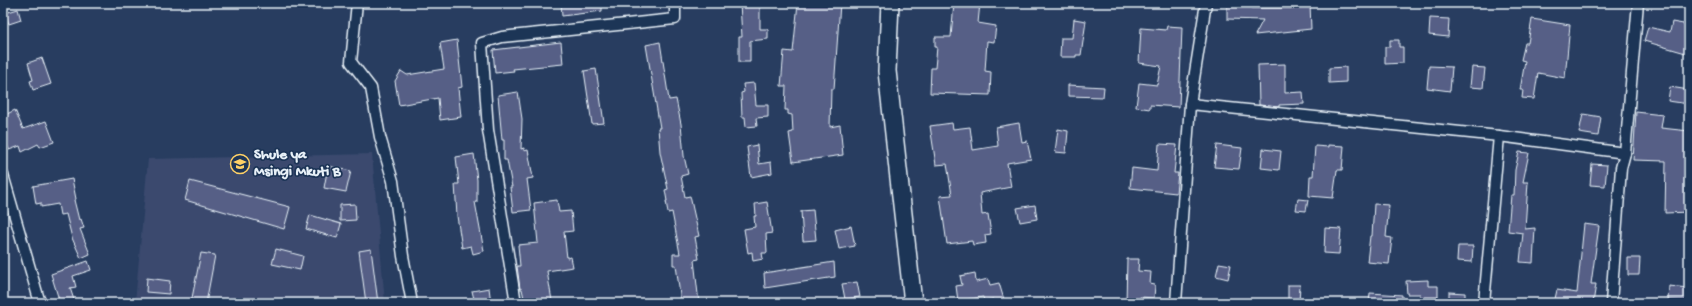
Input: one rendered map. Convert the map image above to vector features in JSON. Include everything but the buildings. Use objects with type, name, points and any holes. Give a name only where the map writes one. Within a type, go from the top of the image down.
[{"type":"highway","points":[[890,3],[887,70],[913,303]]},
{"type":"street","points":[[357,3],[351,62],[371,88],[380,137],[393,181],[403,256],[412,303]]},
{"type":"street","points":[[516,303],[488,130],[482,43],[502,37],[675,19],[675,3]]},
{"type":"street","points":[[1176,303],[1190,104],[1206,3]]},
{"type":"street","points":[[1611,303],[1621,168],[1625,153],[1638,3]]},
{"type":"street","points":[[1190,104],[1499,136],[1625,153]]},
{"type":"street","points":[[1484,303],[1499,136]]},
{"type":"street","points":[[3,175],[40,303]]},
{"type":"shaded area","points":[[372,154],[385,303],[135,303],[148,159]]},
{"type":"place","name":"Shule ya Msingi Mkuti B","points":[[240,164]]}]
